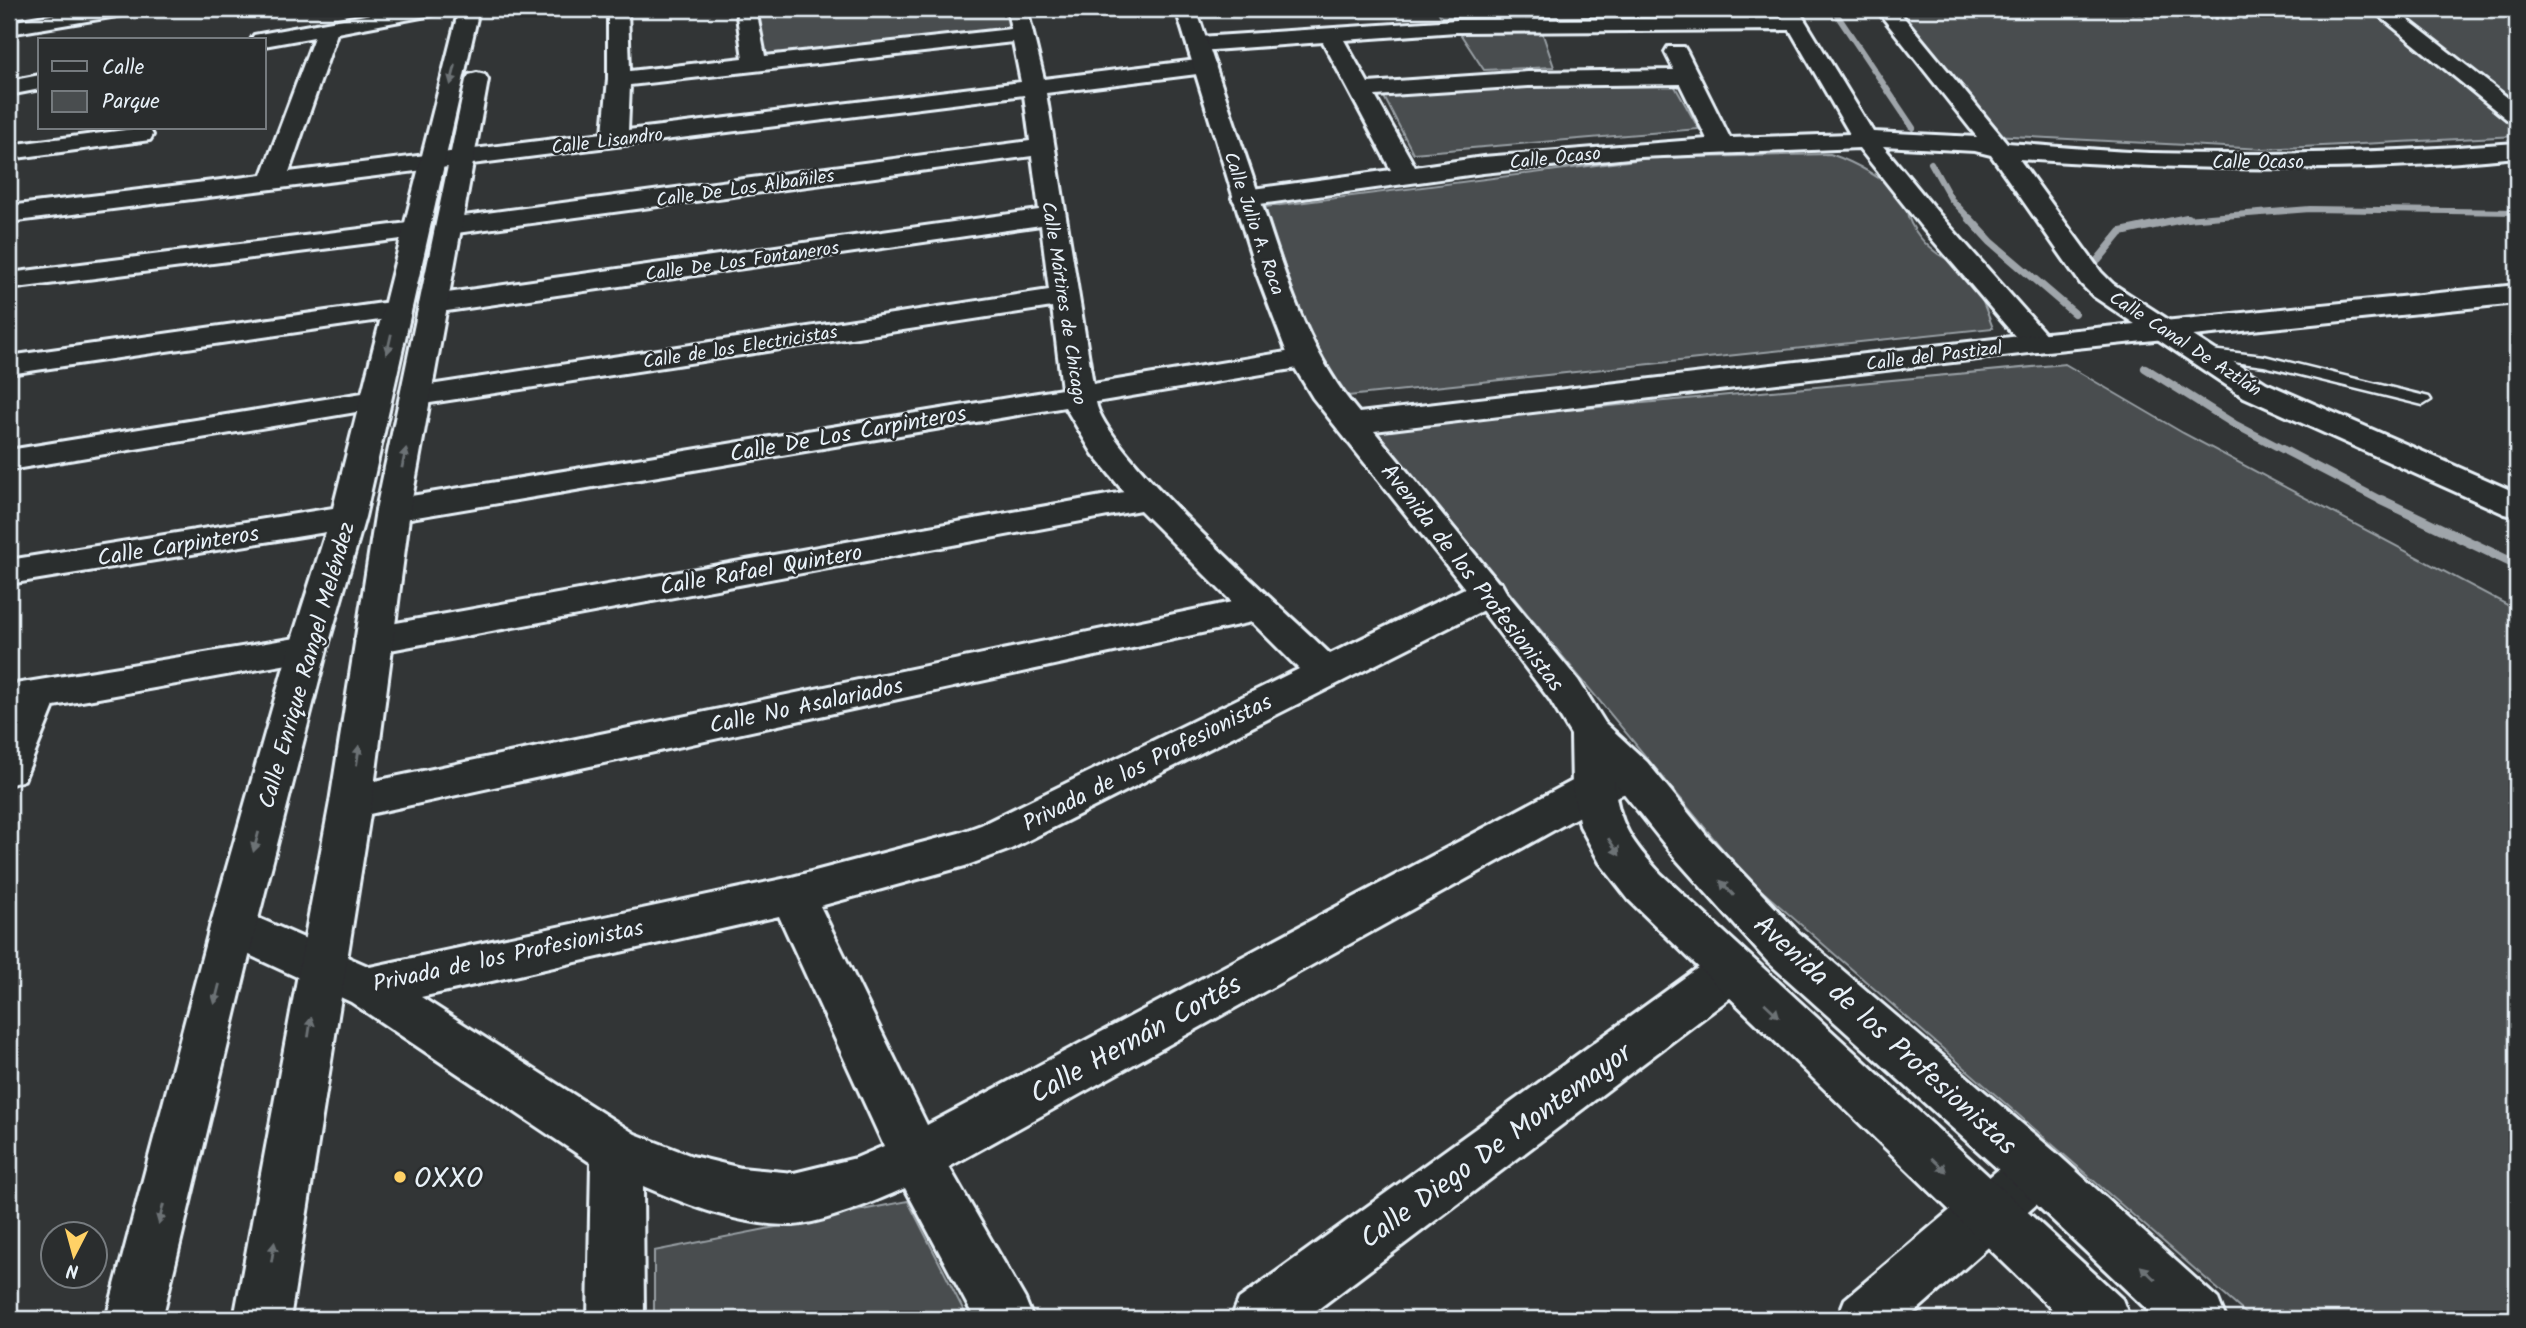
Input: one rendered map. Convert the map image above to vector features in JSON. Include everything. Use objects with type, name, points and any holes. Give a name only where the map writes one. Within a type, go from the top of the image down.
[{"type":"street","points":[[9,28],[33,16],[123,9]]},
{"type":"street","points":[[266,39],[432,9]]},
{"type":"street","name":"Calle Enrique Rangel Meléndez","points":[[134,1319],[233,927],[308,649],[348,517],[375,400],[415,307],[447,159],[469,9]]},
{"type":"street","name":"Calle Enrique Rangel Meléndez","points":[[447,159],[491,9]]},
{"type":"street","points":[[615,138],[619,79],[618,9]]},
{"type":"street","points":[[746,9],[755,64]]},
{"type":"street","name":"Calle Julio A. Roca","points":[[1186,9],[1245,198],[1304,358],[1324,391],[1351,424]]},
{"type":"street","name":"Calle Canal De Aztlán","points":[[1886,9],[2000,150],[2091,278],[2117,301],[2235,379],[2275,400],[2517,506]]},
{"type":"street","points":[[2381,9],[2517,116]]},
{"type":"street","points":[[1793,16],[1866,141],[1927,220],[1999,297],[2037,343]]},
{"type":"street","name":"Calle Lisandro","points":[[9,214],[129,160],[273,180],[1034,88],[1202,55],[1330,34],[1478,25],[1663,23],[1793,16]]},
{"type":"street","points":[[619,79],[755,64],[1020,22]]},
{"type":"street","name":"Calle Mártires de Chicago","points":[[1020,22],[1034,88],[1081,410],[1090,428],[1149,498],[1325,672]]},
{"type":"street","points":[[1663,23],[1722,145]]},
{"type":"street","points":[[273,180],[328,28]]},
{"type":"street","points":[[1330,34],[1406,174]]},
{"type":"street","points":[[1361,90],[1518,79],[1687,77]]},
{"type":"street","points":[[9,88],[38,82]]},
{"type":"street","name":"Calle Ocaso","points":[[1245,198],[1406,174],[1575,155],[1722,145],[1866,141],[1895,148],[1981,152],[2000,150],[2148,160],[2221,161],[2397,158],[2517,150]]},
{"type":"street","name":"Calle De Los Albañiles","points":[[9,281],[1041,147]]},
{"type":"street","points":[[9,152],[129,160]]},
{"type":"street","name":"Calle De Los Fontaneros","points":[[9,365],[1051,216]]},
{"type":"street","name":"Calle del Pastizal","points":[[1351,424],[2037,343],[2517,294]]},
{"type":"street","name":"Calle de los Electricistas","points":[[417,396],[1063,297]]},
{"type":"street","name":"Calle Enrique Rangel Meléndez","points":[[262,1319],[351,802],[393,510],[417,396],[415,307]]},
{"type":"street","name":"Calle De Los Carpinteros","points":[[393,510],[1304,358]]},
{"type":"street","points":[[9,460],[375,400]]},
{"type":"street","name":"Avenida de los Profesionistas","points":[[1351,424],[1564,690],[1591,734],[1613,781],[1692,848],[1783,947],[2036,1170],[2198,1319]]},
{"type":"street","name":"Calle Rafael Quintero","points":[[374,640],[1149,498]]},
{"type":"street","name":"Calle Carpinteros","points":[[9,572],[348,517]]},
{"type":"street","name":"Privada de los Profesionistas","points":[[233,927],[368,988],[792,895],[965,849],[996,837],[1488,592]]},
{"type":"street","name":"Calle No Asalariados","points":[[351,802],[1261,608]]},
{"type":"street","points":[[9,769],[24,696],[308,649]]},
{"type":"street","name":"Avenida de los Profesionistas","points":[[1613,781],[1608,839],[1644,887],[2102,1319]]},
{"type":"street","name":"Calle Hernán Cortés","points":[[368,988],[617,1151],[692,1181],[741,1194],[794,1199],[858,1183],[916,1158],[1613,781]]},
{"type":"street","points":[[792,895],[916,1158],[1005,1319]]},
{"type":"street","name":"Calle Diego De Montemayor","points":[[1259,1319],[1730,971]]},
{"type":"street","points":[[616,1319],[617,1151]]},
{"type":"street","points":[[1865,1319],[2036,1170]]},
{"type":"lane","points":[[2200,354],[2264,361],[2423,400]]},
{"type":"path","points":[[2103,9],[2152,14],[2253,17],[2281,17],[2300,13],[2301,9]]},
{"type":"shaded area","points":[[756,9],[853,9],[758,18]]},
{"type":"green space","points":[[853,9],[1006,9],[1010,29],[763,58],[758,18]]},
{"type":"green space","points":[[1437,9],[1533,9],[1534,15],[1441,17]]},
{"type":"green space","points":[[1889,9],[2381,9],[2517,128],[2517,136],[2264,149],[1991,135]]},
{"type":"green space","points":[[2395,9],[2517,9],[2517,103]]},
{"type":"green space","points":[[1541,29],[1554,67],[1484,70],[1459,32]]},
{"type":"green space","points":[[1673,83],[1699,129],[1413,153],[1383,95],[1518,86]]},
{"type":"green space","points":[[1830,154],[1871,173],[1906,199],[1908,215],[1915,230],[1932,249],[1968,275],[1993,328],[1348,396],[1313,352],[1265,207],[1651,158]]},
{"type":"green space","points":[[2065,364],[2183,433],[2517,610],[2517,1319],[2252,1319],[1744,875],[1373,428]]},
{"type":"green space","points":[[908,1201],[968,1319],[654,1319],[654,1251]]},
{"type":"waterway","points":[[1833,9],[1913,128]]},
{"type":"waterway","points":[[1931,163],[1951,199],[1971,220]]},
{"type":"waterway","points":[[2180,219],[2310,209],[2517,212]]},
{"type":"waterway","points":[[1969,218],[1991,242],[2074,313]]},
{"type":"waterway","points":[[2180,219],[2187,218]]},
{"type":"waterway","points":[[2098,260],[2121,232],[2180,219]]},
{"type":"waterway","points":[[2173,220],[2180,219]]},
{"type":"waterway","points":[[2145,368],[2234,424],[2384,502]]},
{"type":"waterway","points":[[2381,500],[2517,565]]},
{"type":"place","name":"OXXO","points":[[400,1177]]}]
